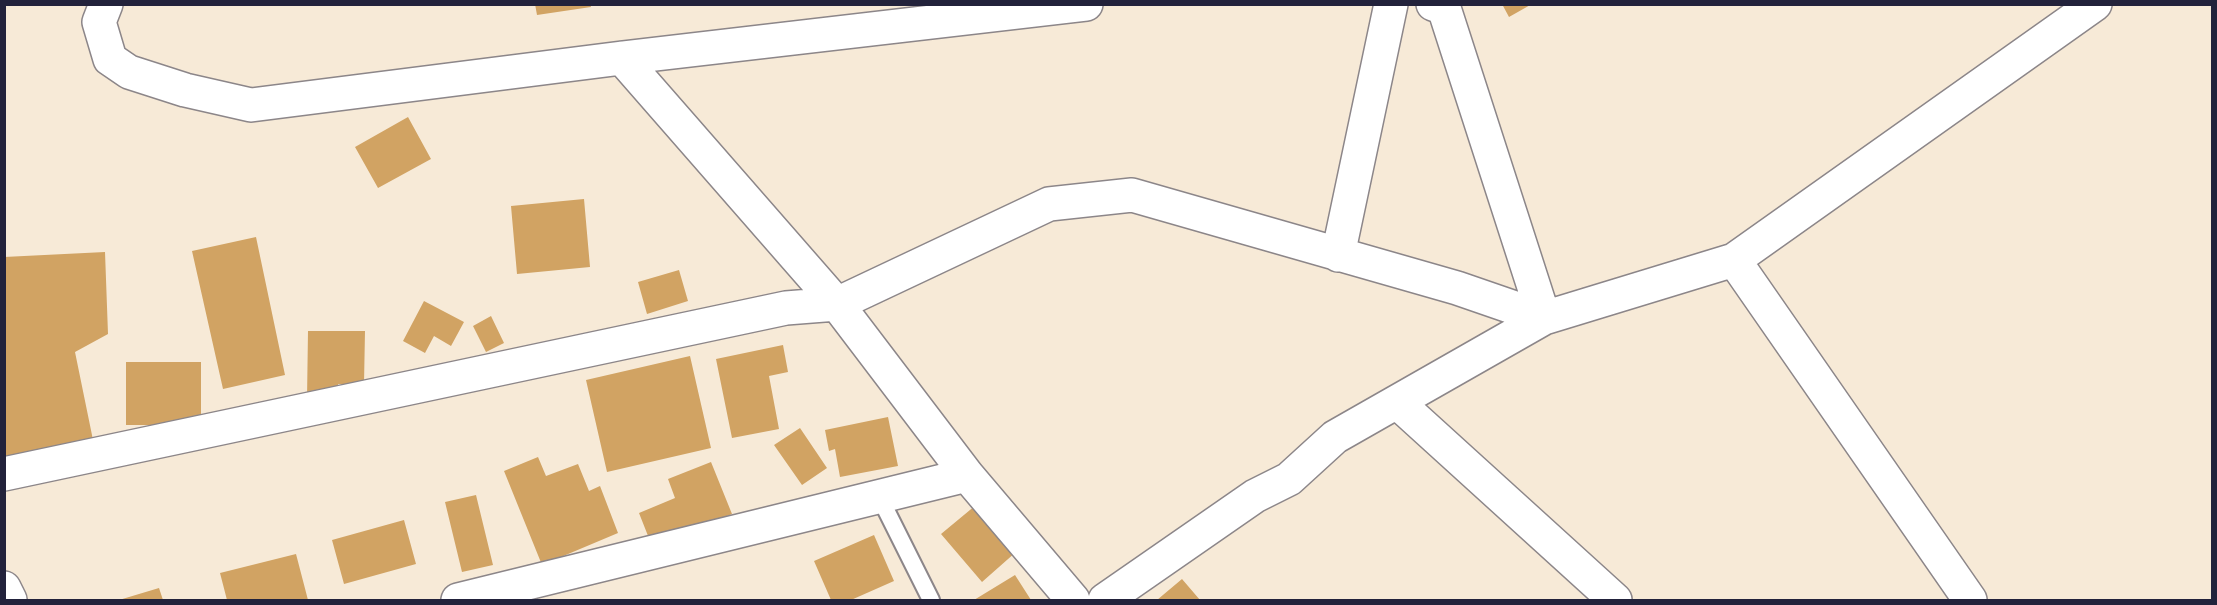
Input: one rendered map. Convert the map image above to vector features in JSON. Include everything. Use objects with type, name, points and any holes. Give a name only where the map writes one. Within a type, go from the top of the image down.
[{"type":"street","points":[[106,4],[99,22],[110,59],[129,72],[185,90],[251,105],[622,58],[1086,4]]},
{"type":"street","points":[[1338,255],[1391,4]]},
{"type":"street","points":[[1433,4],[1444,8],[1544,318]]},
{"type":"street","points":[[1105,600],[1255,496],[1289,479],[1335,437],[1544,318],[1734,260],[2095,4]]},
{"type":"street","points":[[622,58],[837,304],[967,475],[1073,600]]},
{"type":"street","points":[[4,474],[786,308],[837,304],[1050,204],[1132,195],[1457,288],[1544,318]]},
{"type":"street","points":[[1734,260],[1970,600]]},
{"type":"street","points":[[1397,402],[1615,600]]},
{"type":"street","points":[[458,600],[967,475]]},
{"type":"street","points":[[4,588],[10,600]]},
{"type":"lane","points":[[879,496],[931,600]]},
{"type":"building","points":[[535,4],[590,4],[591,7],[537,15]]},
{"type":"building","points":[[1502,4],[1532,4],[1509,17]]},
{"type":"building","points":[[408,117],[431,159],[378,188],[355,147]]},
{"type":"building","points":[[584,199],[590,267],[517,274],[511,206]]},
{"type":"building","points":[[256,237],[285,375],[223,389],[192,251]]},
{"type":"building","points":[[105,252],[108,334],[75,352],[93,440],[4,464],[4,257]]},
{"type":"building","points":[[679,270],[688,301],[647,314],[638,282]]},
{"type":"building","points":[[424,301],[464,322],[451,346],[434,336],[425,353],[403,341]]},
{"type":"building","points":[[491,316],[504,343],[486,352],[473,326]]},
{"type":"building","points":[[308,331],[365,331],[364,384],[338,384],[338,400],[307,399]]},
{"type":"building","points":[[783,345],[788,372],[769,376],[779,429],[732,438],[716,359]]},
{"type":"building","points":[[690,356],[711,448],[607,472],[586,380]]},
{"type":"building","points":[[126,362],[201,362],[201,425],[126,425]]},
{"type":"building","points":[[888,417],[898,466],[840,477],[835,449],[829,451],[825,430]]},
{"type":"building","points":[[800,428],[827,468],[802,485],[774,445]]},
{"type":"building","points":[[538,457],[546,476],[578,464],[589,491],[600,486],[618,533],[542,565],[504,471]]},
{"type":"building","points":[[711,462],[732,514],[652,546],[639,513],[675,498],[668,479]]},
{"type":"building","points":[[476,495],[493,565],[462,572],[445,502]]},
{"type":"building","points":[[976,505],[1016,552],[982,582],[941,534]]},
{"type":"building","points":[[404,520],[416,564],[344,584],[332,540]]},
{"type":"building","points":[[874,535],[894,581],[851,600],[831,600],[814,561]]},
{"type":"building","points":[[296,554],[308,600],[227,600],[220,573]]},
{"type":"building","points":[[1015,575],[1031,600],[974,600]]},
{"type":"building","points":[[1182,579],[1200,600],[1157,600]]},
{"type":"building","points":[[159,588],[163,600],[119,600]]}]
